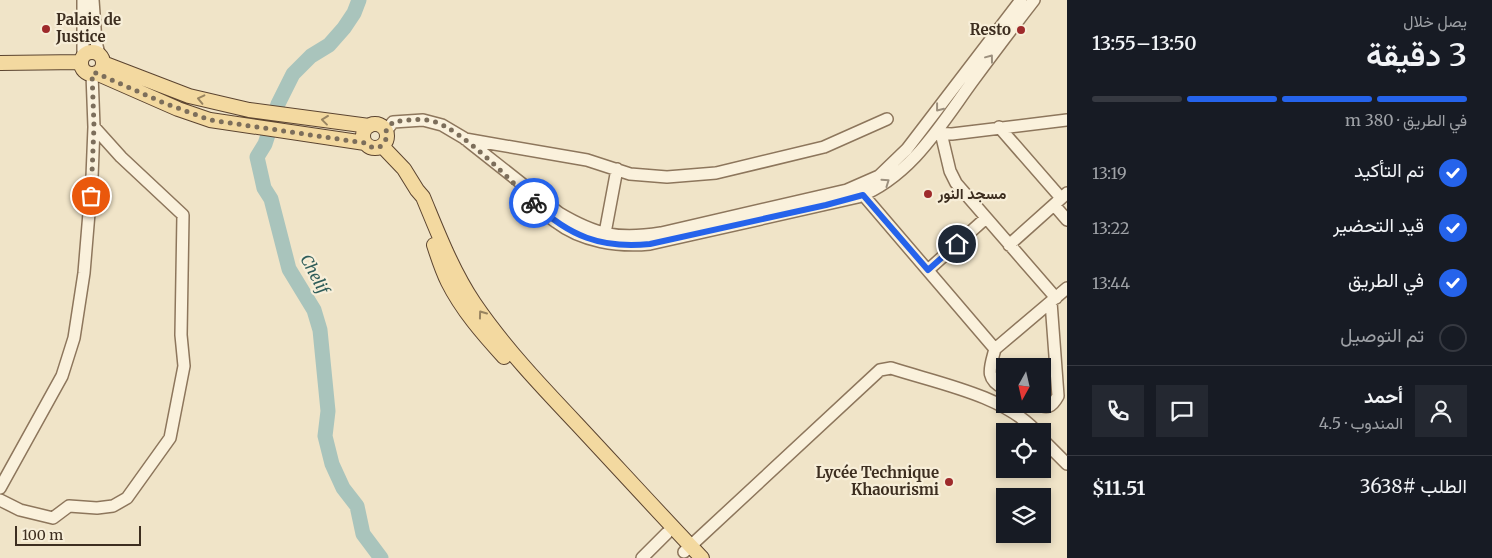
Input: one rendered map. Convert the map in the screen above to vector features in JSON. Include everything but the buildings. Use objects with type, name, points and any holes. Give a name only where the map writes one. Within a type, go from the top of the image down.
[{"type":"main road","points":[[0,63],[82,59],[90,52],[98,66],[161,102],[210,120],[365,143],[371,148],[379,148],[387,139],[386,131],[380,126],[249,110],[189,96],[98,66],[84,70],[82,59]]},
{"type":"main road","points":[[365,143],[363,136],[366,128],[369,126]]},
{"type":"main road","points":[[382,146],[404,169],[423,197],[457,274],[495,331],[524,367],[688,552]]},
{"type":"main road","points":[[417,190],[417,201],[447,280],[470,317],[547,405],[667,533],[688,552],[702,558]]},
{"type":"street","points":[[82,59],[83,0]]},
{"type":"street","points":[[0,488],[62,376],[74,338],[84,273],[92,177],[98,66],[94,0]]},
{"type":"street","points":[[464,138],[557,223],[591,239],[612,244],[632,246],[650,244],[826,205],[860,191],[892,165],[907,149],[1022,0]]},
{"type":"street","points":[[386,131],[393,122],[422,120],[442,125],[464,138],[559,213],[576,223],[605,234],[637,237],[847,190],[876,190],[905,168],[938,133],[1034,0]]},
{"type":"street","points":[[464,138],[587,160],[630,174],[667,178],[716,172],[824,147],[888,119]]},
{"type":"street","points":[[924,127],[938,133],[952,134],[1067,120]]},
{"type":"street","points":[[0,500],[20,510],[53,518],[69,506],[96,508],[114,506],[127,498],[170,438],[184,366],[181,335],[183,215],[121,158],[94,126]]},
{"type":"street","points":[[999,127],[1061,198],[1067,220]]},
{"type":"street","points":[[938,133],[952,178],[1054,300],[1058,396],[1051,406]]},
{"type":"street","points":[[605,234],[617,169]]},
{"type":"street","points":[[860,191],[995,349]]},
{"type":"street","points":[[1009,245],[1061,198]]},
{"type":"street","points":[[928,270],[986,218]]},
{"type":"street","points":[[996,383],[992,380],[989,373],[995,349],[1067,288]]},
{"type":"street","points":[[1056,371],[1067,366]]},
{"type":"street","points":[[688,552],[880,370],[891,368],[985,398],[1003,405],[1029,423]]},
{"type":"street","points":[[1051,448],[1066,462]]},
{"type":"street","points":[[642,558],[667,533]]},
{"type":"waterway","name":"Chelif","points":[[359,0],[354,13],[329,45],[311,56],[293,74],[278,104],[265,144],[257,157],[264,188],[271,199],[289,269],[314,310],[320,330],[328,411],[325,436],[332,464],[343,488],[357,506],[363,534],[381,558]]},
{"type":"way so far","points":[[91,196],[94,126],[92,74],[96,73],[136,92],[210,120],[365,143],[371,148],[379,148],[385,143],[387,139],[386,131],[393,122],[410,120],[432,121],[464,138],[534,203]]},
{"type":"place","name":"Palais de Justice","points":[[46,29]]},
{"type":"place","name":"Resto","points":[[1021,30]]},
{"type":"place","name":"مسجد النور","points":[[928,194]]},
{"type":"place","name":"Lycée Technique Khaourismi","points":[[949,482]]},
{"type":"route","points":[[534,203],[557,223],[570,231],[591,239],[632,246],[650,244],[863,195],[928,270],[957,244]]}]
